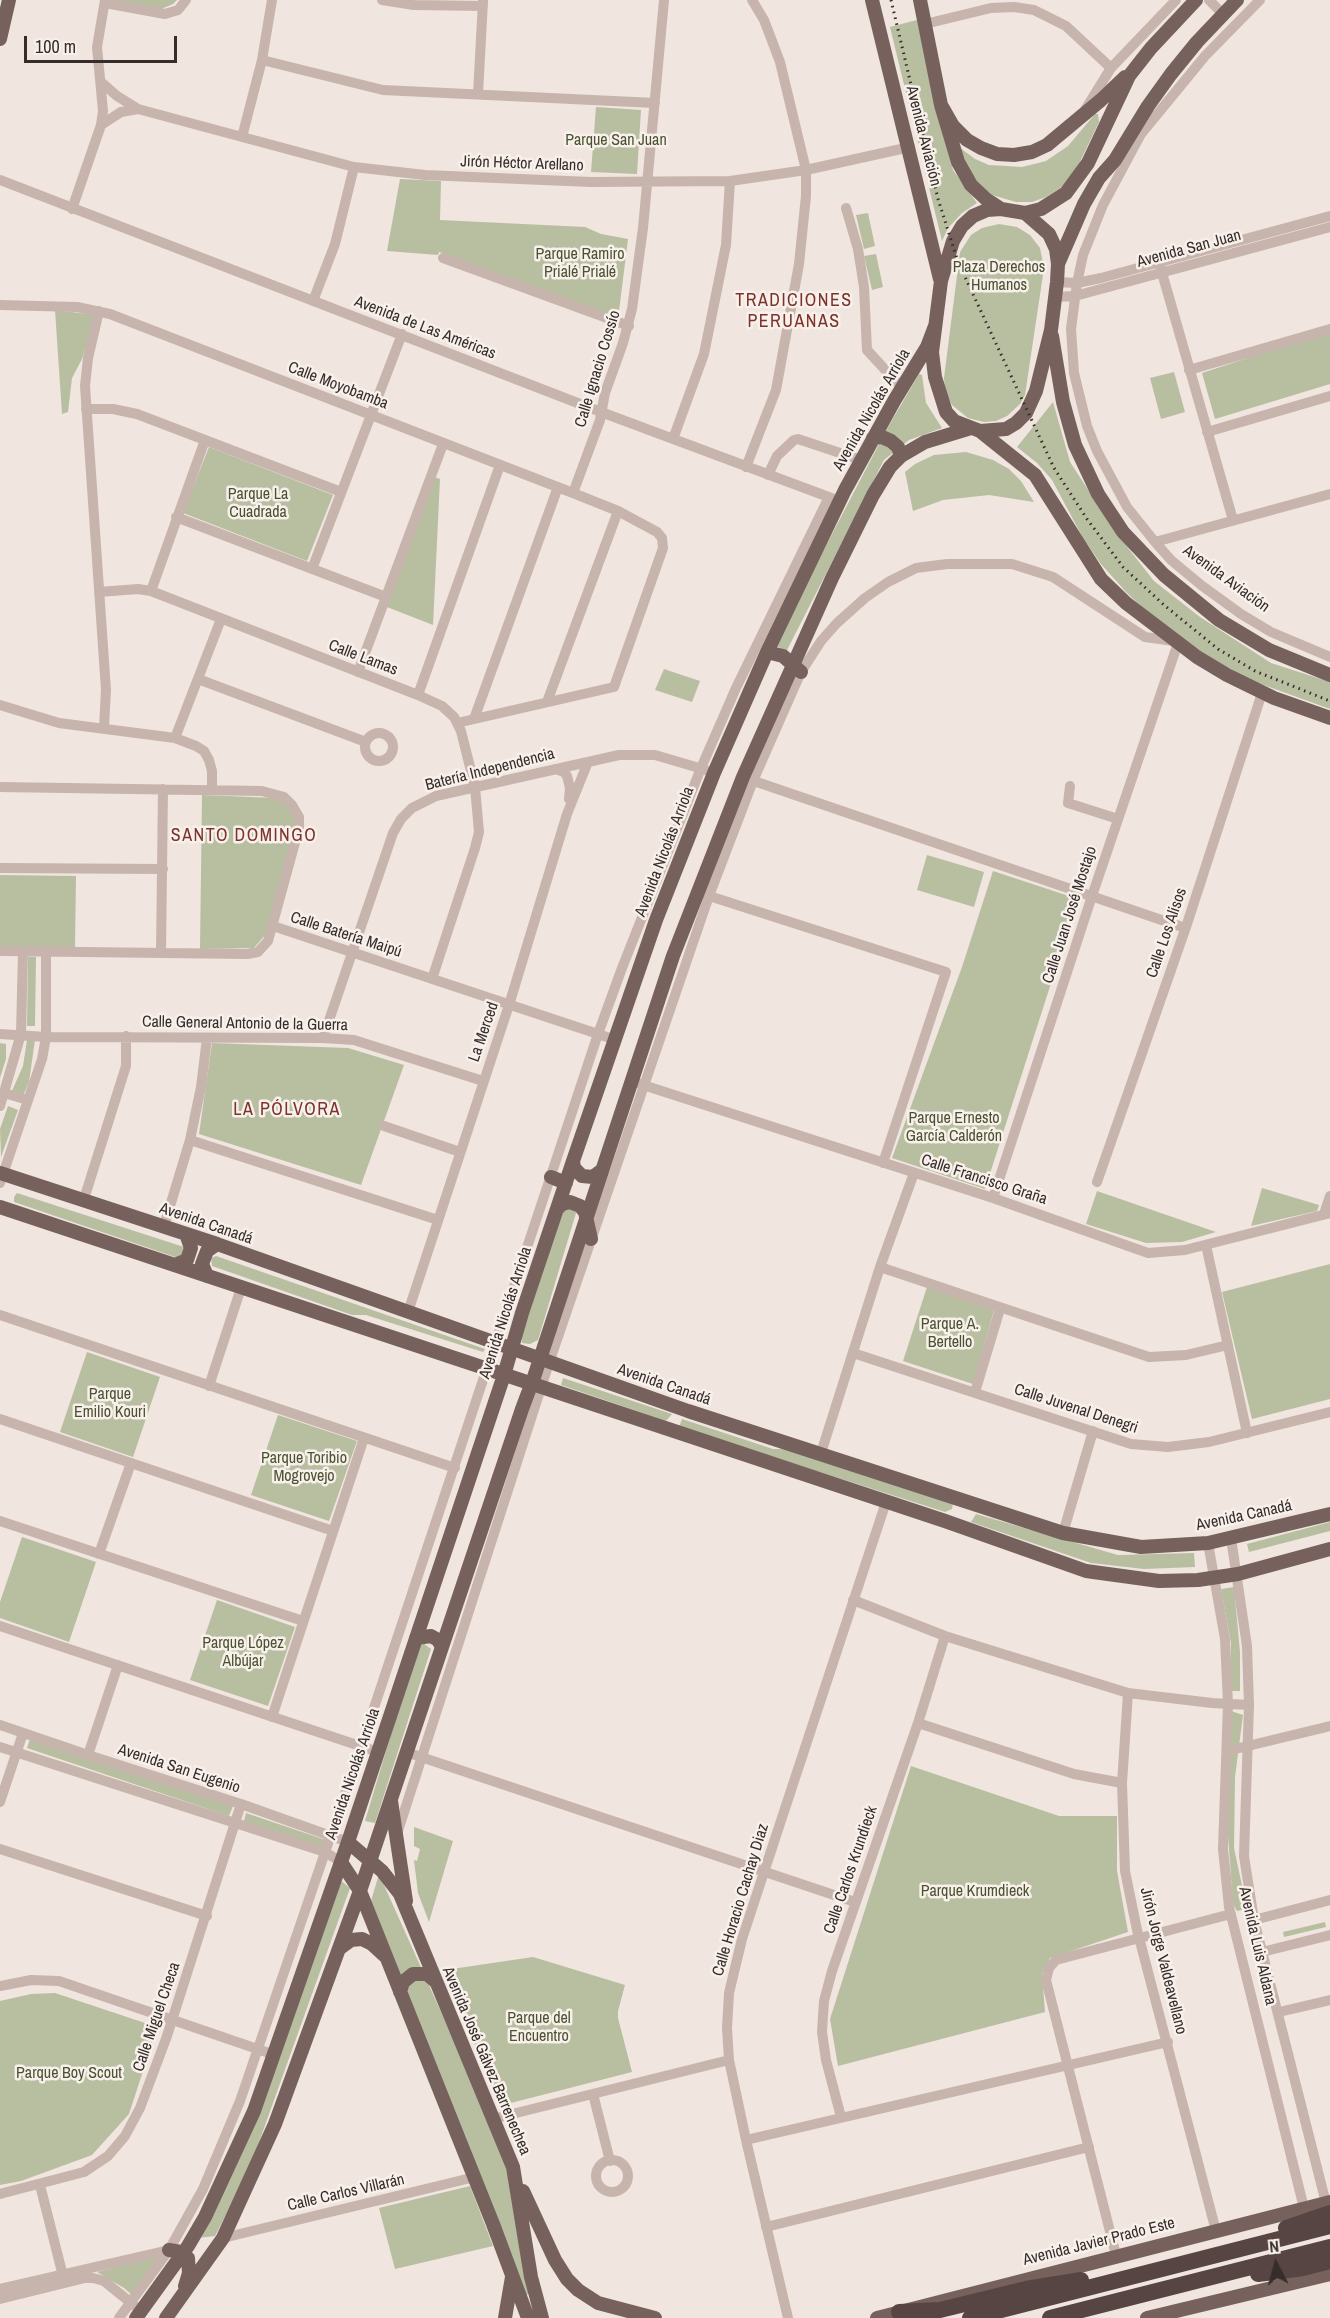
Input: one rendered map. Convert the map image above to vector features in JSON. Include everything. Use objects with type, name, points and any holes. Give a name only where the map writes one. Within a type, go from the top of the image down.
[{"type":"highway","points":[[1257,2244],[1329,2206]]},
{"type":"highway","points":[[969,2318],[1330,2226]]},
{"type":"highway","points":[[1050,2318],[1330,2247]]},
{"type":"highway","points":[[1207,2279],[1278,2272],[1330,2261]]},
{"type":"highway","points":[[899,2312],[927,2312],[1057,2283],[1139,2274]]},
{"type":"highway","points":[[1085,2318],[1123,2299]]},
{"type":"main road","points":[[0,39],[9,0]]},
{"type":"main road","name":"Avenida Aviación","points":[[872,0],[910,147],[941,281]]},
{"type":"main road","name":"Avenida Aviación","points":[[920,0],[941,105],[958,162],[963,173],[979,193],[1001,209]]},
{"type":"main road","points":[[941,105],[953,126],[967,140],[981,148],[1005,155],[1032,152],[1060,136],[1083,113],[1101,100],[1137,65],[1196,0]]},
{"type":"main road","points":[[1058,264],[1084,204],[1099,178],[1115,160],[1143,113],[1197,42],[1237,0]]},
{"type":"main road","points":[[1137,65],[1123,88],[1088,163],[1066,193],[1041,209],[1025,213],[1001,209],[987,210],[972,216],[962,226],[953,241],[941,281],[935,326],[933,352],[940,400],[954,421],[976,430],[1028,468],[1042,483],[1101,579],[1126,603],[1197,657],[1262,693],[1330,718]]},
{"type":"main road","points":[[166,2318],[223,2238],[275,2124],[360,1891],[450,1622],[488,1530],[545,1361],[585,1220],[602,1170],[638,1083],[673,956],[703,894],[748,779],[873,495],[890,467],[901,456],[925,442],[976,430],[1006,429],[1026,413],[1036,391],[1051,330],[1058,264],[1056,249],[1049,234],[1025,213]]},
{"type":"main road","name":"Avenida Nicolás Arriola","points":[[137,2316],[183,2253],[205,2217],[254,2110],[265,2051],[348,1842],[573,1161],[707,770],[767,652],[835,499],[861,460],[927,347],[935,326]]},
{"type":"main road","name":"Avenida Aviación","points":[[1051,330],[1059,383],[1075,445],[1094,488],[1124,532],[1164,575],[1219,621],[1269,650],[1330,675]]},
{"type":"main road","points":[[873,438],[882,437],[891,441],[898,447],[901,456]]},
{"type":"main road","points":[[767,652],[778,654],[797,668]]},
{"type":"main road","points":[[573,1161],[574,1168],[582,1176],[593,1177],[602,1170]]},
{"type":"main road","name":"Avenida Canadá","points":[[1,1176],[84,1199],[688,1411],[1063,1533],[1141,1547],[1208,1543],[1330,1514]]},
{"type":"main road","points":[[551,1177],[566,1183]]},
{"type":"main road","points":[[557,1209],[562,1204],[574,1203],[583,1209],[591,1239]]},
{"type":"main road","points":[[0,1207],[945,1521],[1086,1571],[1159,1581],[1214,1578],[1238,1574],[1330,1549]]},
{"type":"main road","points":[[175,1265],[187,1260],[191,1248],[186,1234]]},
{"type":"main road","points":[[207,1276],[202,1264],[207,1251],[217,1245]]},
{"type":"main road","points":[[675,1432],[671,1426],[672,1418],[688,1411]]},
{"type":"main road","points":[[945,1521],[952,1520],[958,1514],[955,1498]]},
{"type":"main road","points":[[425,1611],[436,1623],[450,1622]]},
{"type":"main road","points":[[416,1638],[423,1635],[431,1636],[442,1647]]},
{"type":"main road","points":[[391,1799],[408,1912]]},
{"type":"main road","name":"Avenida José Gálvez Barrenechea","points":[[348,1842],[370,1860],[395,1886],[408,1912],[513,2167],[531,2277],[542,2318]]},
{"type":"main road","points":[[340,1862],[360,1891],[475,2177],[528,2318]]},
{"type":"main road","points":[[340,1948],[351,1940],[365,1940],[375,1946],[388,1961]]},
{"type":"main road","points":[[400,1992],[403,1982],[413,1974],[427,1974],[435,1981]]},
{"type":"main road","points":[[254,2110],[254,2119],[260,2125],[267,2127],[275,2124]]},
{"type":"main road","points":[[239,2144],[245,2140],[254,2141],[261,2148],[262,2154]]},
{"type":"main road","points":[[513,2167],[550,2251],[573,2285],[598,2303],[655,2318]]},
{"type":"main road","name":"Avenida Javier Prado Este","points":[[877,2318],[1304,2208],[1329,2206]]},
{"type":"main road","points":[[169,2250],[183,2253],[189,2261],[189,2271],[180,2299]]},
{"type":"main road","points":[[1147,2318],[1330,2274]]},
{"type":"main road","points":[[505,2318],[512,2275]]},
{"type":"street","points":[[72,209],[101,125],[103,111],[98,47],[105,2],[165,14],[178,10],[186,0]]},
{"type":"street","points":[[242,137],[262,60],[272,0]]},
{"type":"street","points":[[382,0],[483,3],[478,94]]},
{"type":"street","name":"Calle Ignacio Cossío","points":[[573,493],[600,420],[629,326],[638,277],[664,0]]},
{"type":"street","points":[[746,467],[776,390],[799,264],[806,196],[806,170],[780,62],[764,20],[752,0]]},
{"type":"street","points":[[1083,113],[1111,68],[1176,0]]},
{"type":"street","points":[[1209,0],[1223,14]]},
{"type":"street","name":"Avenida Aviación","points":[[1260,0],[1205,56],[1141,134],[1092,229],[1083,255],[1075,296],[1071,329],[1074,373],[1087,426],[1116,488],[1127,507],[1171,560],[1241,614],[1271,632],[1330,657]]},
{"type":"street","points":[[925,24],[992,8],[1034,9],[1066,26],[1111,68]]},
{"type":"street","points":[[262,60],[383,90],[655,103]]},
{"type":"street","name":"Jirón Héctor Arellano","points":[[101,82],[117,96],[138,109],[354,167],[425,175],[591,182],[730,181],[806,170],[910,147]]},
{"type":"street","points":[[101,125],[121,112],[138,109]]},
{"type":"street","points":[[313,301],[340,225],[354,167]]},
{"type":"street","name":"Avenida de Las Américas","points":[[0,180],[601,412],[835,499]]},
{"type":"street","points":[[673,439],[704,354],[726,244],[730,181]]},
{"type":"street","points":[[846,208],[858,249],[864,287],[867,350],[902,388]]},
{"type":"street","name":"Avenida San Juan","points":[[1055,297],[1075,296],[1161,267],[1330,216]]},
{"type":"street","name":"Avenida San Juan","points":[[1057,282],[1077,283],[1161,267],[1330,227]]},
{"type":"street","points":[[443,258],[629,326]]},
{"type":"street","points":[[1161,267],[1233,520]]},
{"type":"street","name":"Calle Moyobamba","points":[[0,305],[64,306],[99,311],[129,321],[558,487],[618,511],[657,532],[662,538],[663,548],[614,687],[548,702]]},
{"type":"street","points":[[99,311],[86,371],[86,410],[106,690],[104,727]]},
{"type":"street","points":[[1189,370],[1330,329]]},
{"type":"street","points":[[312,569],[402,334]]},
{"type":"street","points":[[1207,432],[1330,396]]},
{"type":"street","points":[[86,410],[113,409],[136,414],[341,492]]},
{"type":"street","points":[[768,474],[777,456],[798,439],[861,460]]},
{"type":"street","points":[[151,591],[205,440]]},
{"type":"street","points":[[358,672],[443,444]]},
{"type":"street","points":[[418,695],[500,465]]},
{"type":"street","points":[[474,719],[558,487]]},
{"type":"street","points":[[1155,542],[1330,494]]},
{"type":"street","name":"Avenida Nicolás Arriola","points":[[119,2318],[169,2250],[203,2189],[240,2101],[265,2051],[325,1852],[598,1034],[650,895],[707,770],[736,688],[835,499]]},
{"type":"street","points":[[432,979],[477,840],[479,821],[475,787],[458,723],[548,702],[618,511]]},
{"type":"street","points":[[176,517],[386,597]]},
{"type":"street","points":[[797,668],[837,623],[865,598],[888,582],[916,568],[946,564],[1012,564],[1053,578],[1145,637],[1177,642]]},
{"type":"street","name":"Calle Lamas","points":[[99,592],[138,589],[151,591],[418,695],[442,706],[458,723]]},
{"type":"street","points":[[175,738],[221,619]]},
{"type":"street","name":"Calle Juan José Mostajo","points":[[993,1198],[1177,642]]},
{"type":"street","points":[[198,679],[366,742]]},
{"type":"street","name":"Calle Los Alisos","points":[[1097,1182],[1185,928],[1262,693]]},
{"type":"street","points":[[0,705],[59,723],[104,727],[175,738],[196,746],[204,751],[212,771],[212,790]]},
{"type":"street","name":"Batería Independencia","points":[[323,1038],[393,833],[401,819],[412,808],[427,799],[607,757],[642,754],[669,758],[707,770]]},
{"type":"street","name":"La Merced","points":[[408,1312],[509,1005],[567,814],[588,762]]},
{"type":"street","points":[[555,769],[564,772],[570,782],[567,814]]},
{"type":"street","points":[[748,779],[1185,928]]},
{"type":"street","points":[[1070,786],[1068,803],[1118,819]]},
{"type":"street","points":[[0,787],[274,792],[284,797],[299,817],[299,828],[273,926]]},
{"type":"street","points":[[161,953],[163,789]]},
{"type":"street","points":[[0,868],[163,869]]},
{"type":"street","points":[[703,894],[946,972],[883,1163]]},
{"type":"street","name":"Calle Batería Maipú","points":[[0,951],[258,952],[268,941],[273,926],[616,1040]]},
{"type":"street","points":[[0,1106],[21,1034],[22,951]]},
{"type":"street","points":[[1,1176],[42,1059],[46,1037],[46,952]]},
{"type":"street","name":"Calle General Antonio de la Guerra","points":[[0,1034],[46,1037],[354,1040],[483,1081]]},
{"type":"street","points":[[84,1199],[126,1066],[126,1036]]},
{"type":"street","points":[[164,1226],[190,1140],[201,1087],[207,1038]]},
{"type":"street","points":[[545,1361],[591,1239],[638,1083]]},
{"type":"street","name":"Calle Francisco Graña","points":[[638,1083],[993,1198],[1148,1253],[1185,1250],[1327,1214]]},
{"type":"street","points":[[4,1093],[28,1100]]},
{"type":"street","points":[[384,1126],[460,1152]]},
{"type":"street","points":[[190,1140],[438,1220]]},
{"type":"street","points":[[821,1453],[880,1267],[914,1173]]},
{"type":"street","points":[[1327,1214],[1330,1196]]},
{"type":"street","points":[[1206,1245],[1247,1432]]},
{"type":"street","points":[[880,1267],[1149,1357],[1185,1355],[1228,1345]]},
{"type":"street","points":[[209,1386],[241,1288]]},
{"type":"street","points":[[975,1392],[1000,1309]]},
{"type":"street","points":[[0,1315],[454,1468]]},
{"type":"street","name":"Calle Juvenal Denegri","points":[[853,1353],[1131,1444],[1168,1447],[1209,1442],[1330,1412]]},
{"type":"street","points":[[0,1419],[333,1531]]},
{"type":"street","points":[[1063,1533],[1093,1431]]},
{"type":"street","points":[[272,1717],[364,1438]]},
{"type":"street","points":[[99,1554],[131,1463]]},
{"type":"street","name":"Calle Horacio Cachay Diaz","points":[[788,2318],[729,2060],[727,2020],[732,1973],[886,1502]]},
{"type":"street","points":[[0,1521],[303,1621]]},
{"type":"street","points":[[397,1834],[488,1530]]},
{"type":"street","name":"Avenida Luis Aldana","points":[[1232,1538],[1247,1646],[1249,1705],[1244,1856],[1254,1920],[1329,2206]]},
{"type":"street","name":"Avenida Luis Aldana","points":[[1208,1543],[1225,1639],[1228,1704],[1223,1849],[1231,1914],[1304,2208]]},
{"type":"street","points":[[853,1600],[945,1636],[1128,1693],[1249,1705]]},
{"type":"street","points":[[0,1626],[378,1752]]},
{"type":"street","name":"Calle Carlos Krundieck","points":[[841,2117],[826,2060],[822,2032],[824,2001],[855,1902],[918,1724],[945,1636]]},
{"type":"street","points":[[88,1755],[118,1665]]},
{"type":"street","name":"Jirón Jorge Valdeavellano","points":[[1128,1693],[1122,1783],[1125,1871],[1139,1937],[1216,2230]]},
{"type":"street","points":[[918,1724],[1074,1773],[1122,1783]]},
{"type":"street","name":"Avenida San Eugenio","points":[[0,1725],[241,1804],[348,1842]]},
{"type":"street","points":[[1227,1751],[1330,1726]]},
{"type":"street","points":[[0,1802],[23,1733]]},
{"type":"street","name":"Avenida San Eugenio","points":[[0,1747],[325,1852],[340,1862]]},
{"type":"street","points":[[406,1752],[855,1902]]},
{"type":"street","name":"Calle Miguel Checa","points":[[0,2194],[84,2172],[108,2156],[125,2136],[140,2108],[173,2019],[241,1804]]},
{"type":"street","points":[[0,1850],[207,1916]]},
{"type":"street","points":[[1254,1920],[1330,1900]]},
{"type":"street","points":[[1116,2255],[1046,1980],[1049,1968],[1056,1960],[1231,1914]]},
{"type":"street","points":[[1262,1952],[1330,1935]]},
{"type":"street","points":[[0,1986],[31,1980],[59,1981],[265,2051]]},
{"type":"street","points":[[1279,2012],[1330,2000]]},
{"type":"street","points":[[746,2139],[1168,2042]]},
{"type":"street","points":[[492,2119],[729,2060]]},
{"type":"street","points":[[593,2094],[610,2161]]},
{"type":"street","points":[[766,2227],[1089,2147]]},
{"type":"street","name":"Calle Carlos Villarán","points":[[223,2238],[475,2177]]},
{"type":"street","points":[[40,2185],[63,2278]]},
{"type":"street","points":[[0,2299],[63,2278],[169,2250]]},
{"type":"street","points":[[0,2289],[63,2278],[99,2279],[137,2307],[137,2316]]},
{"type":"green space","points":[[114,0],[177,0],[159,10]]},
{"type":"green space","points":[[917,20],[953,170],[977,203],[962,213],[948,228],[942,241],[890,27]]},
{"type":"green space","name":"Parque San Juan","points":[[596,107],[641,110],[637,174],[591,172]]},
{"type":"green space","points":[[1095,114],[1098,114],[1099,122],[1075,172],[1063,186],[1046,197],[1032,202],[1016,202],[992,195],[980,186],[970,174],[959,147],[975,159],[989,165],[1022,167],[1046,161],[1068,146]]},
{"type":"green space","name":"Parque Ramiro Prialé Prialé","points":[[400,179],[441,181],[440,220],[585,227],[601,234],[628,239],[618,319],[439,252],[438,255],[387,251]]},
{"type":"green space","points":[[868,213],[875,246],[864,249],[856,215]]},
{"type":"green space","name":"Plaza Derechos Humanos","points":[[999,224],[1017,227],[1030,235],[1040,248],[1044,268],[1025,395],[1020,404],[1007,416],[996,421],[984,422],[968,418],[952,405],[945,391],[944,378],[960,252],[971,235],[982,228]]},
{"type":"green space","points":[[876,254],[883,287],[872,290],[864,256]]},
{"type":"green space","points":[[55,310],[96,315],[82,359],[72,378],[68,412],[62,414]]},
{"type":"green space","points":[[1330,331],[1330,384],[1215,419],[1202,373]]},
{"type":"green space","points":[[1174,372],[1185,412],[1161,419],[1150,378]]},
{"type":"green space","points":[[919,374],[922,375],[926,403],[942,428],[909,440],[884,460],[786,652],[774,645],[888,427]]},
{"type":"green space","points":[[1053,402],[1070,462],[1117,534],[1154,581],[1200,617],[1271,663],[1330,682],[1330,709],[1250,680],[1220,663],[1195,648],[1126,592],[1101,564],[1083,538],[1052,480],[1037,463],[1017,447]]},
{"type":"green space","name":"Parque La Cuadrada","points":[[209,447],[333,495],[307,561],[183,513]]},
{"type":"green space","points":[[966,452],[993,460],[1009,469],[1021,481],[1034,502],[989,495],[943,500],[913,511],[905,472],[915,464],[934,455]]},
{"type":"green space","points":[[434,477],[440,479],[433,625],[387,607]]},
{"type":"green space","points":[[664,669],[700,681],[692,702],[655,690]]},
{"type":"green space","points":[[202,795],[276,798],[286,804],[295,819],[295,828],[266,934],[254,948],[200,949]]},
{"type":"green space","points":[[927,855],[984,872],[974,907],[917,890]]},
{"type":"green space","name":"Parque Ernesto García Calderón","points":[[993,871],[1078,899],[985,1189],[892,1158],[962,967]]},
{"type":"green space","points":[[0,875],[76,876],[75,948],[0,947]]},
{"type":"green space","points":[[28,957],[36,957],[35,1026],[27,1026]]},
{"type":"green space","points":[[27,1040],[35,1040],[29,1082],[23,1096],[11,1093],[23,1066]]},
{"type":"green space","points":[[0,1043],[6,1044],[6,1059],[0,1078]]},
{"type":"green space","points":[[212,1043],[348,1048],[404,1065],[361,1185],[199,1134]]},
{"type":"green space","points":[[8,1106],[18,1110],[1,1157],[0,1129]]},
{"type":"green space","points":[[1262,1188],[1319,1205],[1317,1211],[1251,1226]]},
{"type":"green space","points":[[1097,1191],[1216,1232],[1182,1242],[1146,1243],[1086,1224]]},
{"type":"green space","points":[[17,1193],[184,1247],[185,1252],[178,1258],[14,1202]]},
{"type":"green space","points":[[574,1207],[576,1213],[538,1340],[530,1344],[522,1343],[521,1336],[564,1209]]},
{"type":"green space","points":[[216,1256],[485,1349],[483,1352],[366,1315],[352,1315],[212,1266],[211,1258]]},
{"type":"green space","points":[[1330,1264],[1330,1399],[1252,1419],[1222,1292]]},
{"type":"green space","name":"Parque A. Bertello","points":[[928,1284],[995,1307],[973,1384],[903,1361]]},
{"type":"green space","name":"Parque Emilio Kouri","points":[[87,1352],[160,1377],[133,1457],[60,1432]]},
{"type":"green space","points":[[563,1378],[672,1414],[666,1421],[561,1385]]},
{"type":"green space","name":"Parque Toribio Mogrovejo","points":[[278,1415],[357,1441],[329,1521],[251,1495]]},
{"type":"green space","points":[[682,1419],[773,1449],[789,1449],[953,1503],[952,1509],[945,1512],[679,1427]]},
{"type":"green space","points":[[976,1514],[1118,1555],[1194,1553],[1195,1567],[1144,1569],[1091,1563],[971,1522]]},
{"type":"green space","points":[[1330,1522],[1330,1531],[1249,1552],[1247,1544]]},
{"type":"green space","points":[[22,1537],[96,1562],[69,1642],[0,1618],[0,1602]]},
{"type":"green space","points":[[1234,1587],[1240,1652],[1240,1691],[1231,1691],[1231,1643],[1221,1589]]},
{"type":"green space","name":"Parque López Albújar","points":[[217,1600],[295,1627],[268,1706],[190,1680]]},
{"type":"green space","points":[[423,1643],[431,1649],[375,1823],[365,1821],[418,1644]]},
{"type":"green space","points":[[1231,1711],[1243,1715],[1235,1777],[1234,1848],[1247,1909],[1237,1911],[1233,1904],[1228,1835]]},
{"type":"green space","points":[[30,1739],[233,1806],[229,1816],[27,1748]]},
{"type":"green space","name":"Parque Krumdieck","points":[[911,1766],[1059,1816],[1117,1816],[1117,1871],[1128,1932],[1050,1958],[1042,1974],[1045,2012],[838,2066],[830,2019]]},
{"type":"green space","points":[[246,1813],[326,1840],[323,1847],[244,1821]]},
{"type":"green space","points":[[414,1827],[453,1841],[429,1922],[418,1893],[414,1860],[417,1861],[420,1849],[414,1846]]},
{"type":"green space","points":[[379,1874],[495,2132],[514,2193],[530,2294],[525,2295],[467,2140],[371,1901]]},
{"type":"green space","points":[[340,1880],[350,1888],[249,2170],[215,2236],[197,2238]]},
{"type":"green space","points":[[1325,1922],[1326,1927],[1284,1937],[1283,1932]]},
{"type":"green space","name":"Parque del Encuentro","points":[[533,1957],[625,1985],[618,2018],[632,2072],[499,2106],[445,1970]]},
{"type":"green space","name":"Parque Boy Scout","points":[[55,1993],[151,2025],[156,2031],[129,2114],[92,2155],[21,2181],[0,2185],[0,2001],[31,1994]]},
{"type":"green space","points":[[470,2186],[493,2246],[395,2269],[379,2208]]},
{"type":"green space","points":[[159,2255],[132,2295],[97,2272]]},
{"type":"railway","points":[[891,0],[938,199],[958,262],[1054,468],[1087,519],[1123,567],[1164,605],[1218,649],[1255,671],[1330,701]]},
{"type":"district","name":"TRADICIONES PERUANAS","points":[[794,311]]},
{"type":"district","name":"SANTO DOMINGO","points":[[244,836]]},
{"type":"district","name":"LA PÓLVORA","points":[[287,1110]]}]
